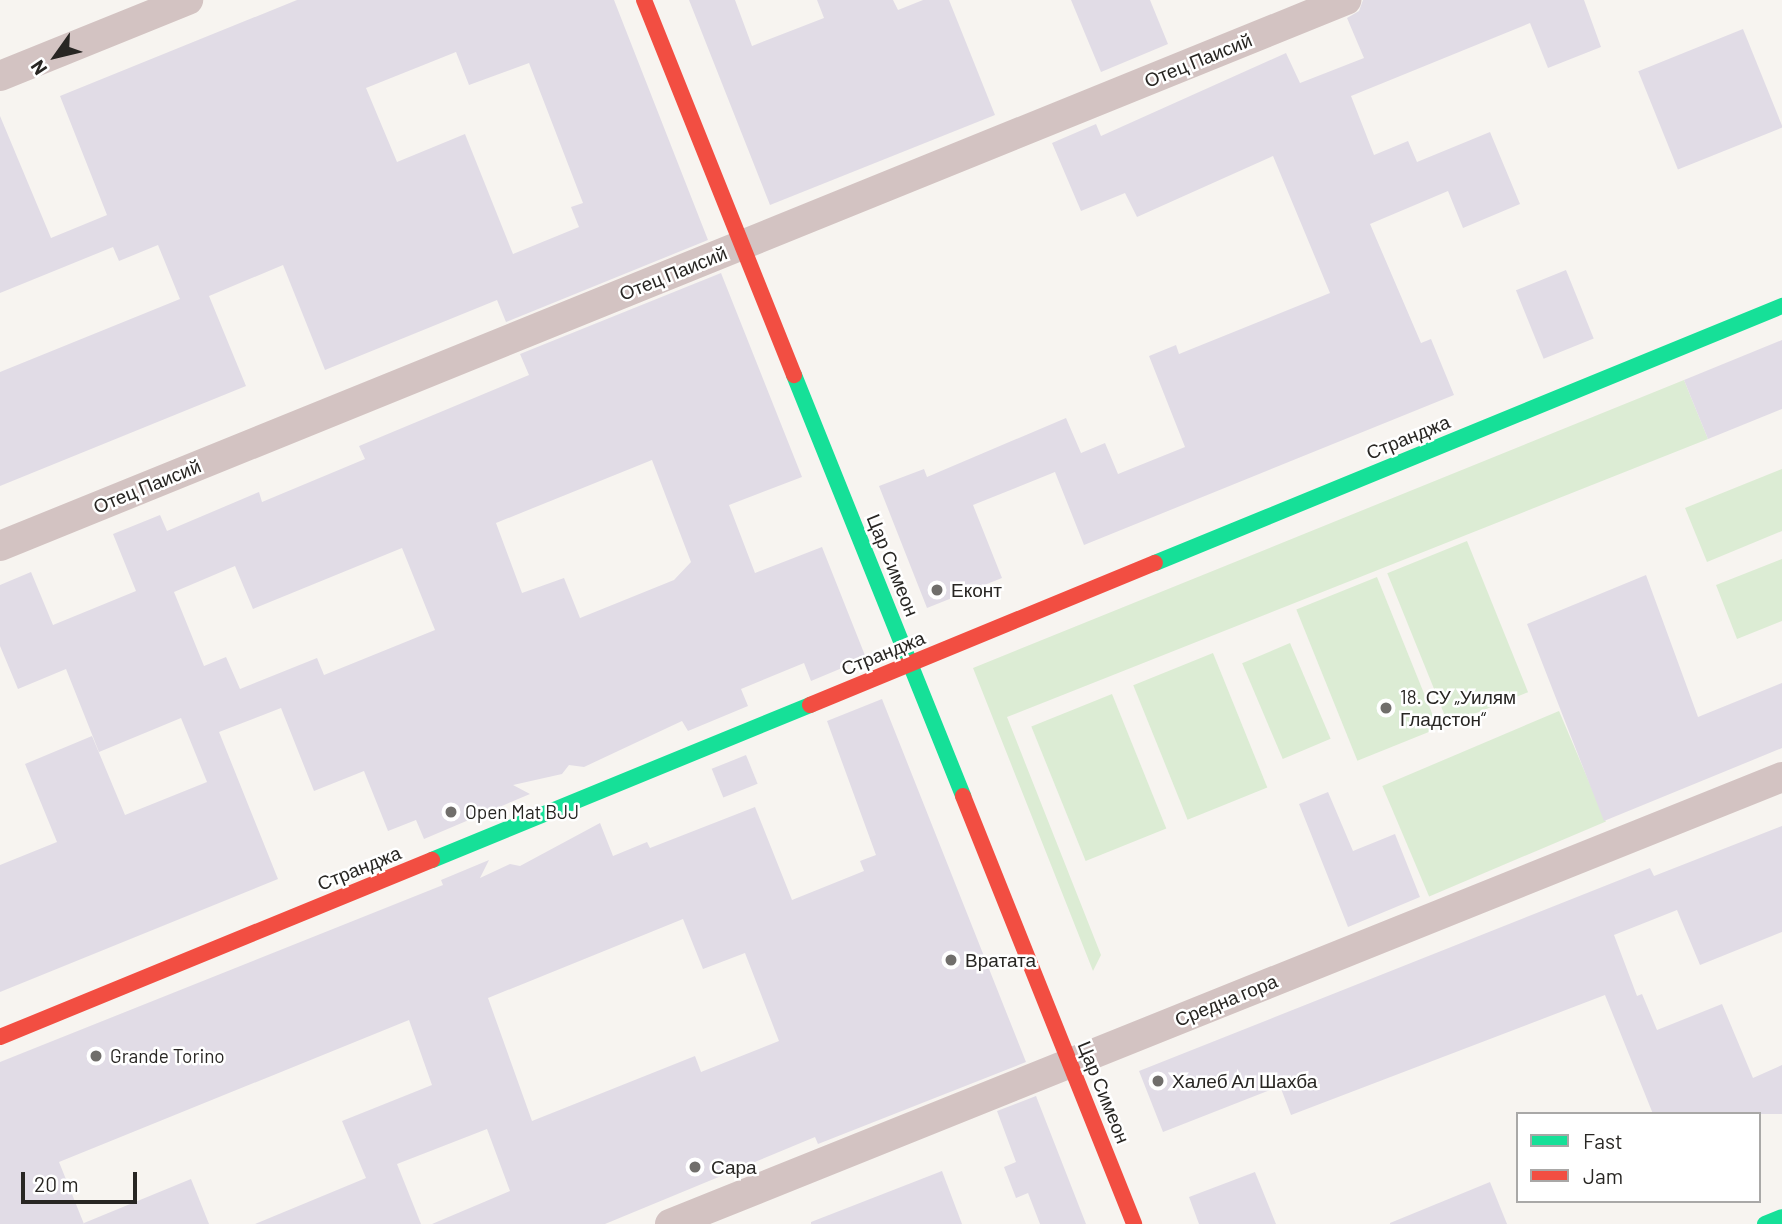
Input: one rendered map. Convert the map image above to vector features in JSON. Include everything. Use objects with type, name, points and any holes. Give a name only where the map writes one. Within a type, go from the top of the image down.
[{"type":"street","points":[[0,76],[188,0]]},
{"type":"street","name":"Цар Симеон","points":[[645,0],[1134,1224]]},
{"type":"street","name":"Отец Паисий","points":[[0,546],[1346,0]]},
{"type":"street","name":"Странджа","points":[[0,1037],[1782,306]]},
{"type":"street","name":"Средна гора","points":[[670,1224],[1782,777]]},
{"type":"street","points":[[1765,1224],[1782,1217]]},
{"type":"green space","points":[[1684,380],[1708,439],[1007,717],[1101,955],[1093,971],[973,668]]},
{"type":"green space","points":[[1782,469],[1782,531],[1707,562],[1685,508]]},
{"type":"green space","points":[[1467,541],[1528,692],[1448,724],[1387,573]]},
{"type":"green space","points":[[1782,559],[1782,621],[1737,639],[1716,585]]},
{"type":"green space","points":[[1377,577],[1438,728],[1357,761],[1296,610]]},
{"type":"green space","points":[[1290,643],[1331,739],[1283,759],[1242,663]]},
{"type":"green space","points":[[1213,653],[1267,787],[1188,820],[1133,685]]},
{"type":"green space","points":[[1112,694],[1166,828],[1086,861],[1031,727]]},
{"type":"green space","points":[[1559,711],[1606,821],[1429,896],[1382,786]]},
{"type":"building","points":[[297,0],[614,0],[708,240],[506,322],[497,300],[325,370],[283,265],[209,296],[246,386],[0,486],[0,372],[180,299],[158,245],[119,261],[113,247],[0,293],[0,116],[51,238],[107,215],[60,96]],"holes":[[[456,52],[469,85],[529,63],[583,203],[571,207],[579,227],[513,254],[465,134],[397,162],[366,88]]]},
{"type":"building","points":[[689,0],[735,0],[752,46],[824,18],[817,0],[893,0],[898,10],[923,0],[949,0],[995,115],[770,205]]},
{"type":"building","points":[[1071,0],[1150,0],[1168,44],[1101,72]]},
{"type":"building","points":[[1363,0],[1584,0],[1601,47],[1548,68],[1530,23],[1351,96],[1374,155],[1408,141],[1417,162],[1490,132],[1520,204],[1463,228],[1448,191],[1370,224],[1421,343],[1431,339],[1454,395],[1084,545],[1055,472],[973,505],[1002,578],[927,608],[879,486],[924,469],[927,477],[1066,418],[1081,453],[1105,443],[1118,474],[1185,447],[1149,356],[1176,345],[1179,354],[1330,293],[1273,156],[1137,217],[1125,193],[1081,211],[1052,143],[1096,124],[1101,136],[1286,53],[1300,83],[1364,58],[1347,18],[1359,11]]},
{"type":"building","points":[[1743,29],[1782,128],[1678,170],[1638,71]]},
{"type":"building","points":[[1566,270],[1594,339],[1544,359],[1516,290]]},
{"type":"building","points":[[721,273],[802,477],[729,505],[755,573],[822,547],[866,658],[811,681],[804,663],[741,689],[748,706],[688,731],[682,721],[584,767],[569,765],[562,774],[513,785],[530,794],[424,839],[416,820],[388,831],[364,771],[314,791],[281,708],[219,732],[278,879],[0,992],[0,865],[57,842],[25,764],[92,736],[125,815],[207,782],[181,718],[99,752],[66,669],[18,689],[0,646],[0,585],[31,572],[53,625],[136,591],[113,534],[160,515],[167,531],[259,492],[262,502],[365,459],[359,446],[529,375],[520,354]],"holes":[[[652,460],[691,562],[674,580],[580,618],[564,578],[522,593],[496,523]],[[402,548],[435,630],[324,675],[317,658],[240,689],[226,657],[204,666],[174,592],[235,566],[253,609]]]},
{"type":"building","points":[[1782,340],[1782,409],[1708,439],[1684,380]]},
{"type":"building","points":[[1646,575],[1698,717],[1782,683],[1782,748],[1604,821],[1527,624]]},
{"type":"building","points":[[882,699],[1026,1062],[818,1144],[815,1137],[605,1224],[432,1224],[510,1191],[487,1129],[397,1164],[421,1224],[255,1224],[366,1178],[342,1121],[432,1085],[409,1020],[59,1162],[84,1224],[0,1224],[0,1062],[443,885],[441,880],[489,860],[480,878],[510,864],[520,866],[600,823],[613,856],[647,842],[650,848],[755,807],[792,900],[864,871],[860,861],[876,855],[827,721]],"holes":[[[683,919],[703,969],[745,953],[779,1041],[701,1072],[695,1056],[532,1121],[488,998]]]},
{"type":"building","points":[[746,755],[758,784],[723,798],[712,769]]},
{"type":"building","points":[[1328,792],[1353,851],[1395,834],[1420,897],[1348,927],[1299,804]]},
{"type":"building","points":[[1782,826],[1782,932],[1700,965],[1677,910],[1614,935],[1637,996],[1642,994],[1657,1030],[1722,1004],[1753,1078],[1782,1065],[1782,1114],[1652,1112],[1605,995],[1291,1115],[1280,1086],[1163,1132],[1139,1071],[1650,868],[1654,876]]},
{"type":"building","points":[[1036,1096],[1086,1224],[1040,1224],[1028,1193],[1016,1198],[1004,1167],[1016,1162],[997,1111]]},
{"type":"building","points":[[942,1171],[962,1224],[811,1224],[811,1222]]},
{"type":"building","points":[[1255,1172],[1276,1224],[1199,1224],[1189,1197]]},
{"type":"building","points":[[191,1179],[209,1224],[84,1224],[84,1223]]},
{"type":"building","points":[[1490,1182],[1507,1224],[1390,1224],[1390,1223]]},
{"type":"traffic: fast","points":[[1155,563],[1782,306]]},
{"type":"traffic: fast","points":[[794,375],[963,796]]},
{"type":"traffic: fast","points":[[432,860],[810,705]]},
{"type":"traffic: fast","points":[[1765,1224],[1782,1217]]},
{"type":"traffic: jam","points":[[644,0],[794,375]]},
{"type":"traffic: jam","points":[[810,705],[1155,563]]},
{"type":"traffic: jam","points":[[963,796],[1134,1224]]},
{"type":"traffic: jam","points":[[0,1037],[432,860]]},
{"type":"place","name":"Еконт","points":[[937,590]]},
{"type":"place","name":"18. СУ „Уилям Гладстон“","points":[[1386,708]]},
{"type":"place","name":"Open Mat BJJ","points":[[451,812]]},
{"type":"place","name":"Вратата","points":[[951,960]]},
{"type":"place","name":"Grande Torino","points":[[96,1056]]},
{"type":"place","name":"Халеб Ал Шахба","points":[[1158,1081]]},
{"type":"place","name":"Сара","points":[[695,1167]]}]
